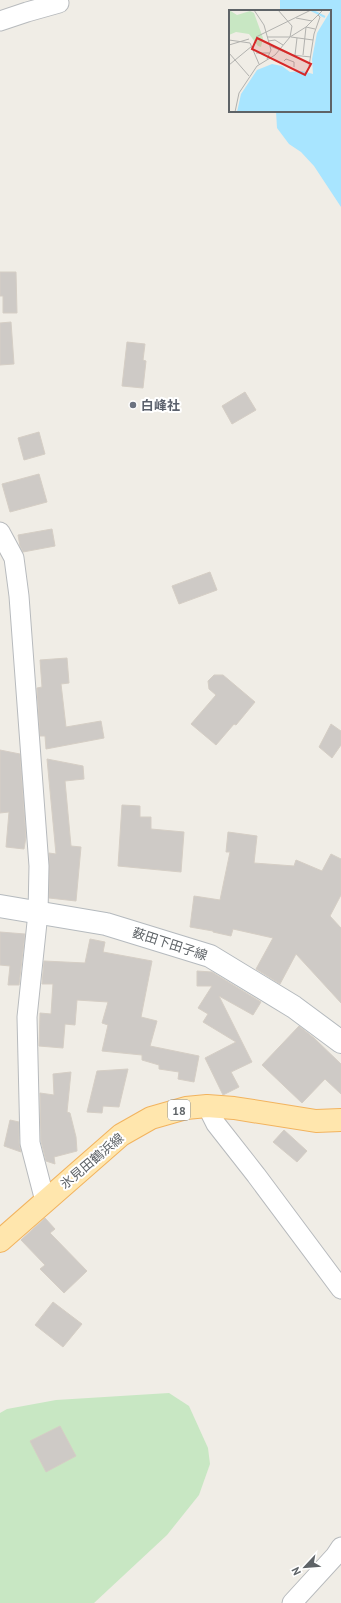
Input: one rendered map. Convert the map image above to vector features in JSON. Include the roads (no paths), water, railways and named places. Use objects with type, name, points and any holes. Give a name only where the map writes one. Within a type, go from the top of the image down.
[{"type":"main road","name":"薮田下田子線","points":[[0,906],[106,924],[210,956],[294,1006],[341,1042]]},
{"type":"main road","name":"氷見田鶴浜線","points":[[0,1241],[121,1135],[151,1118],[186,1108],[207,1106],[234,1108],[316,1121],[341,1120]]},
{"type":"street","points":[[0,21],[60,3]]},
{"type":"street","points":[[0,532],[14,558],[19,596],[39,866],[38,913],[27,1017],[30,1143],[45,1201]]},
{"type":"street","points":[[207,1106],[216,1124],[341,1290]]},
{"type":"street","points":[[292,1603],[335,1556],[341,1547]]},
{"type":"water","points":[[280,0],[341,0],[341,207],[314,166],[301,152],[289,144],[277,128],[276,112],[331,112],[331,10],[280,10]]},
{"type":"place","name":"白峰社","points":[[133,405]]}]
